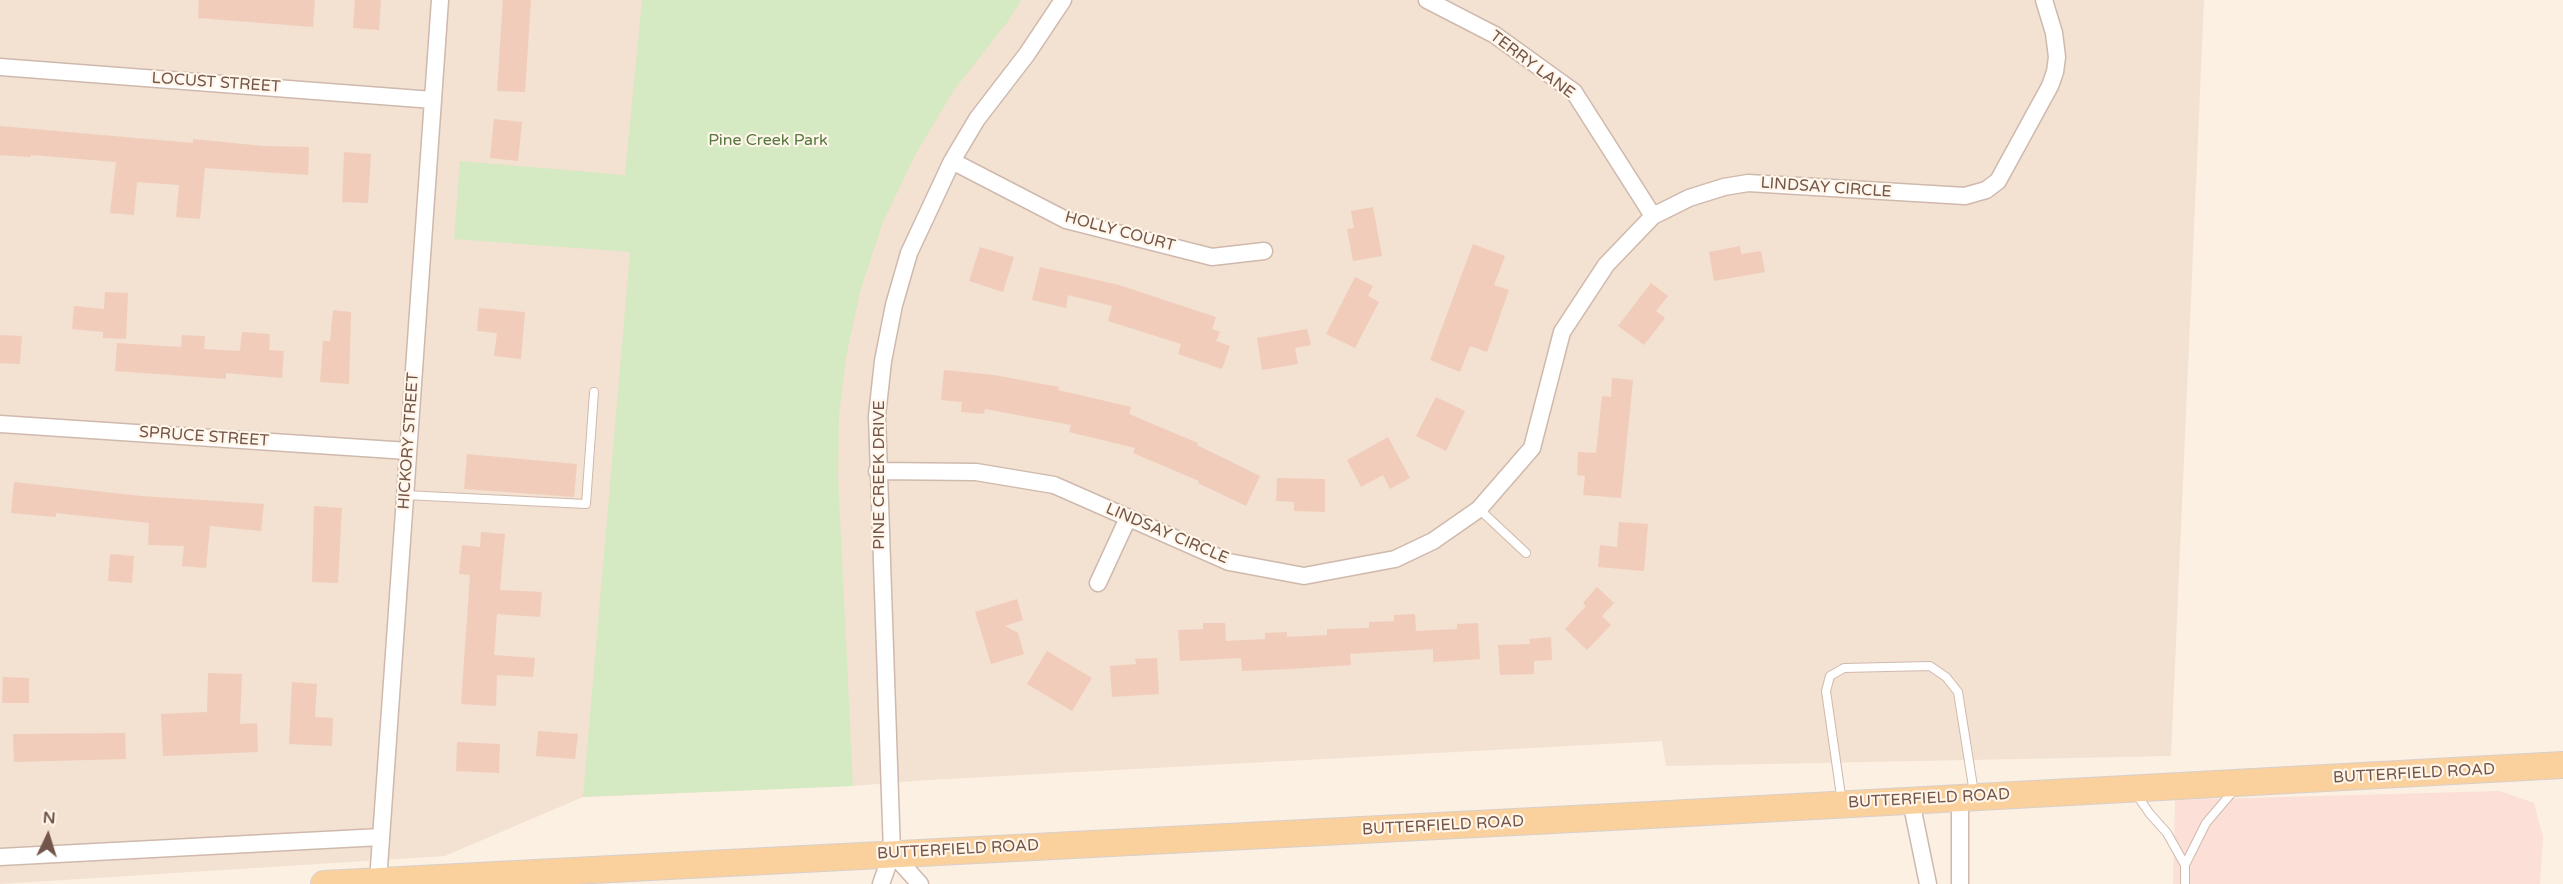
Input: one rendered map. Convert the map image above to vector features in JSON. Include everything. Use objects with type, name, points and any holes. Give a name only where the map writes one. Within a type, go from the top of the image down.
[{"type":"main road","name":"BUTTERFIELD ROAD","points":[[324,884],[2563,765]]},
{"type":"street","name":"HICKORY STREET","points":[[378,881],[440,0]]},
{"type":"street","name":"PINE CREEK DRIVE","points":[[881,884],[892,854],[876,416],[883,360],[894,305],[909,253],[952,161],[977,119],[1027,54],[1063,0]]},
{"type":"street","name":"TERRY LANE","points":[[1427,0],[1495,34],[1574,93],[1653,216]]},
{"type":"street","name":"LINDSAY CIRCLE","points":[[877,471],[976,472],[1054,486],[1229,562],[1305,576],[1395,560],[1434,542],[1479,509],[1532,447],[1562,332],[1606,265],[1653,216],[1689,198],[1724,187],[1748,183],[1965,196],[1986,190],[1998,181],[2050,86],[2055,72],[2057,57],[2054,33],[2044,0]]},
{"type":"street","name":"LOCUST STREET","points":[[0,67],[433,100]]},
{"type":"street","name":"HOLLY COURT","points":[[952,161],[1066,220],[1212,257],[1264,251]]},
{"type":"street","name":"SPRUCE STREET","points":[[0,424],[408,451]]},
{"type":"street","points":[[1098,583],[1128,518]]},
{"type":"street","points":[[1960,884],[1967,797]]},
{"type":"street","points":[[1911,801],[1928,884]]},
{"type":"street","points":[[0,857],[381,837]]},
{"type":"street","points":[[892,854],[920,884]]},
{"type":"lane","points":[[405,495],[586,504],[594,392]]},
{"type":"lane","points":[[1479,509],[1526,553]]},
{"type":"lane","points":[[1842,805],[1826,691],[1830,676],[1844,668],[1930,666],[1946,677],[1958,693],[1967,797]]},
{"type":"lane","points":[[2186,884],[2186,865],[2206,822],[2240,783]]},
{"type":"lane","points":[[2132,788],[2167,833],[2186,865]]},
{"type":"shaded area","points":[[0,0],[2204,0],[2171,756],[1666,766],[1662,741],[928,780],[853,786],[583,797],[445,856],[0,884]]},
{"type":"shaded area","points":[[2500,791],[2534,803],[2543,837],[2540,884],[2173,884],[2175,800]]},
{"type":"green space","name":"Pine Creek Park","points":[[642,0],[1021,0],[1008,21],[954,90],[915,155],[883,222],[861,288],[846,357],[839,415],[838,476],[853,786],[583,797],[630,252],[454,239],[460,161],[625,175]]},
{"type":"building","points":[[199,0],[315,0],[313,27],[198,18]]},
{"type":"building","points":[[355,0],[381,0],[379,30],[353,28]]},
{"type":"building","points":[[503,0],[531,0],[525,92],[497,91]]},
{"type":"building","points":[[494,119],[522,122],[518,161],[490,158]]},
{"type":"building","points":[[0,126],[193,143],[193,139],[263,146],[309,147],[308,175],[205,168],[200,219],[176,217],[179,185],[137,182],[134,215],[110,213],[116,162],[31,155],[31,157],[0,155]]},
{"type":"building","points":[[344,152],[371,154],[368,203],[342,202]]},
{"type":"building","points":[[1373,207],[1382,256],[1353,261],[1347,229],[1354,228],[1351,211]]},
{"type":"building","points":[[1473,244],[1505,256],[1494,285],[1509,290],[1487,352],[1470,346],[1460,372],[1430,360]]},
{"type":"building","points":[[1740,246],[1741,254],[1761,251],[1765,272],[1714,281],[1709,252]]},
{"type":"building","points":[[980,247],[1014,257],[1003,292],[969,281]]},
{"type":"building","points":[[1040,267],[1119,285],[1216,317],[1212,329],[1220,332],[1216,341],[1230,346],[1222,369],[1178,354],[1181,344],[1108,321],[1112,306],[1068,295],[1066,308],[1032,300]]},
{"type":"building","points":[[1355,277],[1373,286],[1368,296],[1379,302],[1355,348],[1326,334]]},
{"type":"building","points":[[1651,283],[1668,296],[1656,311],[1665,318],[1644,345],[1618,326]]},
{"type":"building","points":[[105,292],[128,293],[126,339],[103,338],[103,332],[72,329],[74,306],[104,309]]},
{"type":"building","points":[[479,308],[525,312],[521,359],[494,356],[497,333],[477,331]]},
{"type":"building","points":[[333,310],[351,312],[349,384],[320,382],[323,341],[330,341]]},
{"type":"building","points":[[1307,329],[1311,345],[1295,348],[1298,364],[1262,370],[1257,338]]},
{"type":"building","points":[[242,332],[270,334],[269,350],[284,351],[282,378],[226,373],[226,379],[115,371],[117,343],[181,347],[182,335],[205,336],[204,349],[240,351]]},
{"type":"building","points":[[0,335],[22,336],[20,364],[0,363]]},
{"type":"building","points":[[944,370],[994,375],[1059,387],[1058,390],[1131,407],[1129,414],[1198,443],[1197,445],[1260,476],[1246,506],[1198,483],[1199,481],[1133,453],[1135,448],[1069,432],[1071,425],[985,409],[984,414],[961,412],[962,402],[941,400]]},
{"type":"building","points":[[1612,378],[1633,380],[1621,498],[1583,495],[1585,476],[1577,475],[1578,452],[1596,453],[1602,396],[1611,397]]},
{"type":"building","points":[[1436,397],[1465,411],[1446,451],[1416,436]]},
{"type":"building","points":[[1388,437],[1410,478],[1390,489],[1383,475],[1361,487],[1347,460]]},
{"type":"building","points":[[467,454],[577,464],[574,497],[464,489]]},
{"type":"building","points":[[1277,478],[1325,479],[1325,512],[1294,511],[1294,502],[1276,501]]},
{"type":"building","points":[[14,482],[141,496],[264,504],[261,531],[210,526],[206,568],[182,566],[184,546],[148,545],[149,523],[56,513],[56,517],[11,513]]},
{"type":"building","points":[[314,506],[342,508],[338,583],[312,582]]},
{"type":"building","points":[[1619,522],[1648,524],[1644,571],[1598,567],[1600,545],[1617,547]]},
{"type":"building","points":[[481,532],[505,534],[500,590],[542,592],[540,617],[497,614],[494,655],[535,658],[533,677],[497,675],[496,706],[461,704],[470,575],[459,574],[462,545],[480,547]]},
{"type":"building","points":[[110,554],[134,556],[132,583],[108,581]]},
{"type":"building","points":[[1597,587],[1614,603],[1602,616],[1611,625],[1587,650],[1565,629],[1586,606],[1583,603]]},
{"type":"building","points":[[1017,599],[1023,620],[1005,626],[1018,633],[1024,654],[991,664],[975,612]]},
{"type":"building","points":[[1415,614],[1416,631],[1457,629],[1457,624],[1478,623],[1480,659],[1433,662],[1433,649],[1350,654],[1351,665],[1242,671],[1241,658],[1180,661],[1178,630],[1203,629],[1203,623],[1225,623],[1226,641],[1265,639],[1265,633],[1287,632],[1287,637],[1327,635],[1327,629],[1369,628],[1369,622],[1394,621],[1394,615]]},
{"type":"building","points":[[1551,637],[1552,660],[1534,661],[1534,674],[1500,675],[1498,645],[1530,644],[1529,639]]},
{"type":"building","points":[[1047,651],[1092,678],[1072,711],[1027,684]]},
{"type":"building","points":[[1157,658],[1159,694],[1112,697],[1110,666],[1136,664],[1135,659]]},
{"type":"building","points":[[208,673],[242,674],[240,724],[257,723],[258,752],[163,756],[161,714],[207,712]]},
{"type":"building","points":[[3,677],[29,678],[29,703],[2,703]]},
{"type":"building","points":[[292,682],[317,684],[315,717],[333,718],[332,746],[289,744]]},
{"type":"building","points":[[538,731],[578,734],[575,759],[536,756]]},
{"type":"building","points":[[125,733],[126,759],[14,762],[13,734]]},
{"type":"building","points":[[457,742],[500,744],[499,773],[456,771]]}]
